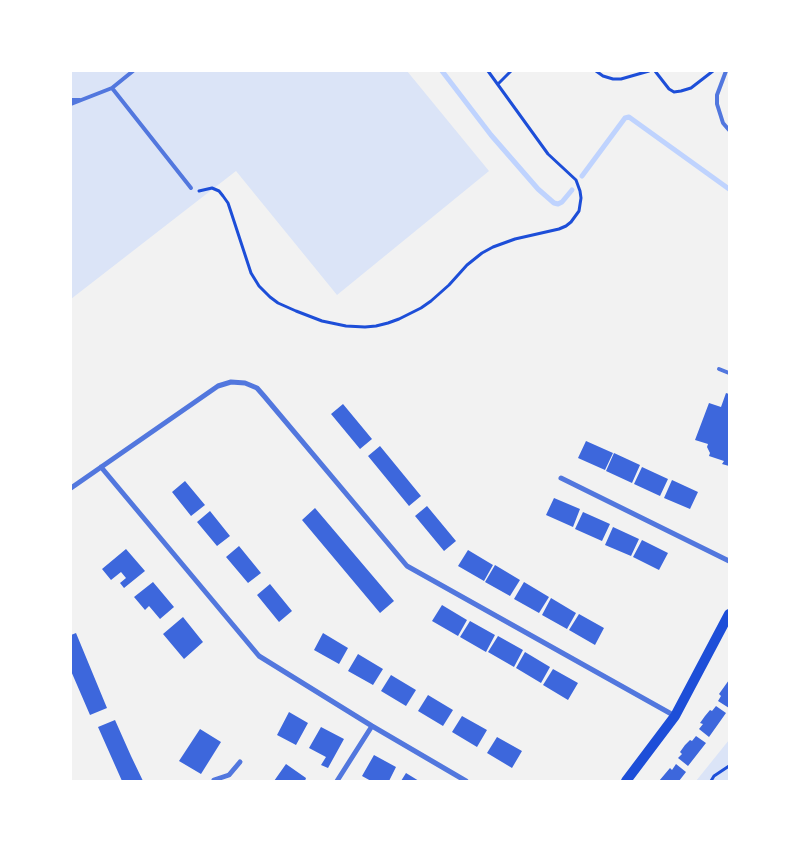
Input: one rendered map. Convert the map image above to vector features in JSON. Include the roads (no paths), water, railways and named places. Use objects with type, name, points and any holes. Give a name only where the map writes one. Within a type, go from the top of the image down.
[{"type":"main road","points":[[626,781],[675,716],[729,614]]},
{"type":"street","points":[[71,488],[218,386],[231,382],[245,383],[256,388],[407,566],[675,716]]},
{"type":"street","points":[[102,467],[259,656],[372,726],[466,781]]},
{"type":"street","points":[[562,478],[729,561]]},
{"type":"street","points":[[338,781],[372,726]]},
{"type":"street","points":[[214,780],[229,775],[240,762]]},
{"type":"street","points":[[229,775],[233,781]]},
{"type":"lane","points":[[71,104],[112,88],[133,71]]},
{"type":"lane","points":[[726,71],[717,94],[717,104],[723,123],[729,130]]},
{"type":"lane","points":[[112,88],[191,188]]},
{"type":"lane","points":[[71,100],[85,99]]},
{"type":"lane","points":[[719,369],[729,373]]},
{"type":"waterway","points":[[442,71],[491,135],[538,189],[554,203],[558,204],[572,190]]},
{"type":"waterway","points":[[582,176],[625,118],[629,117],[729,189]]}]
